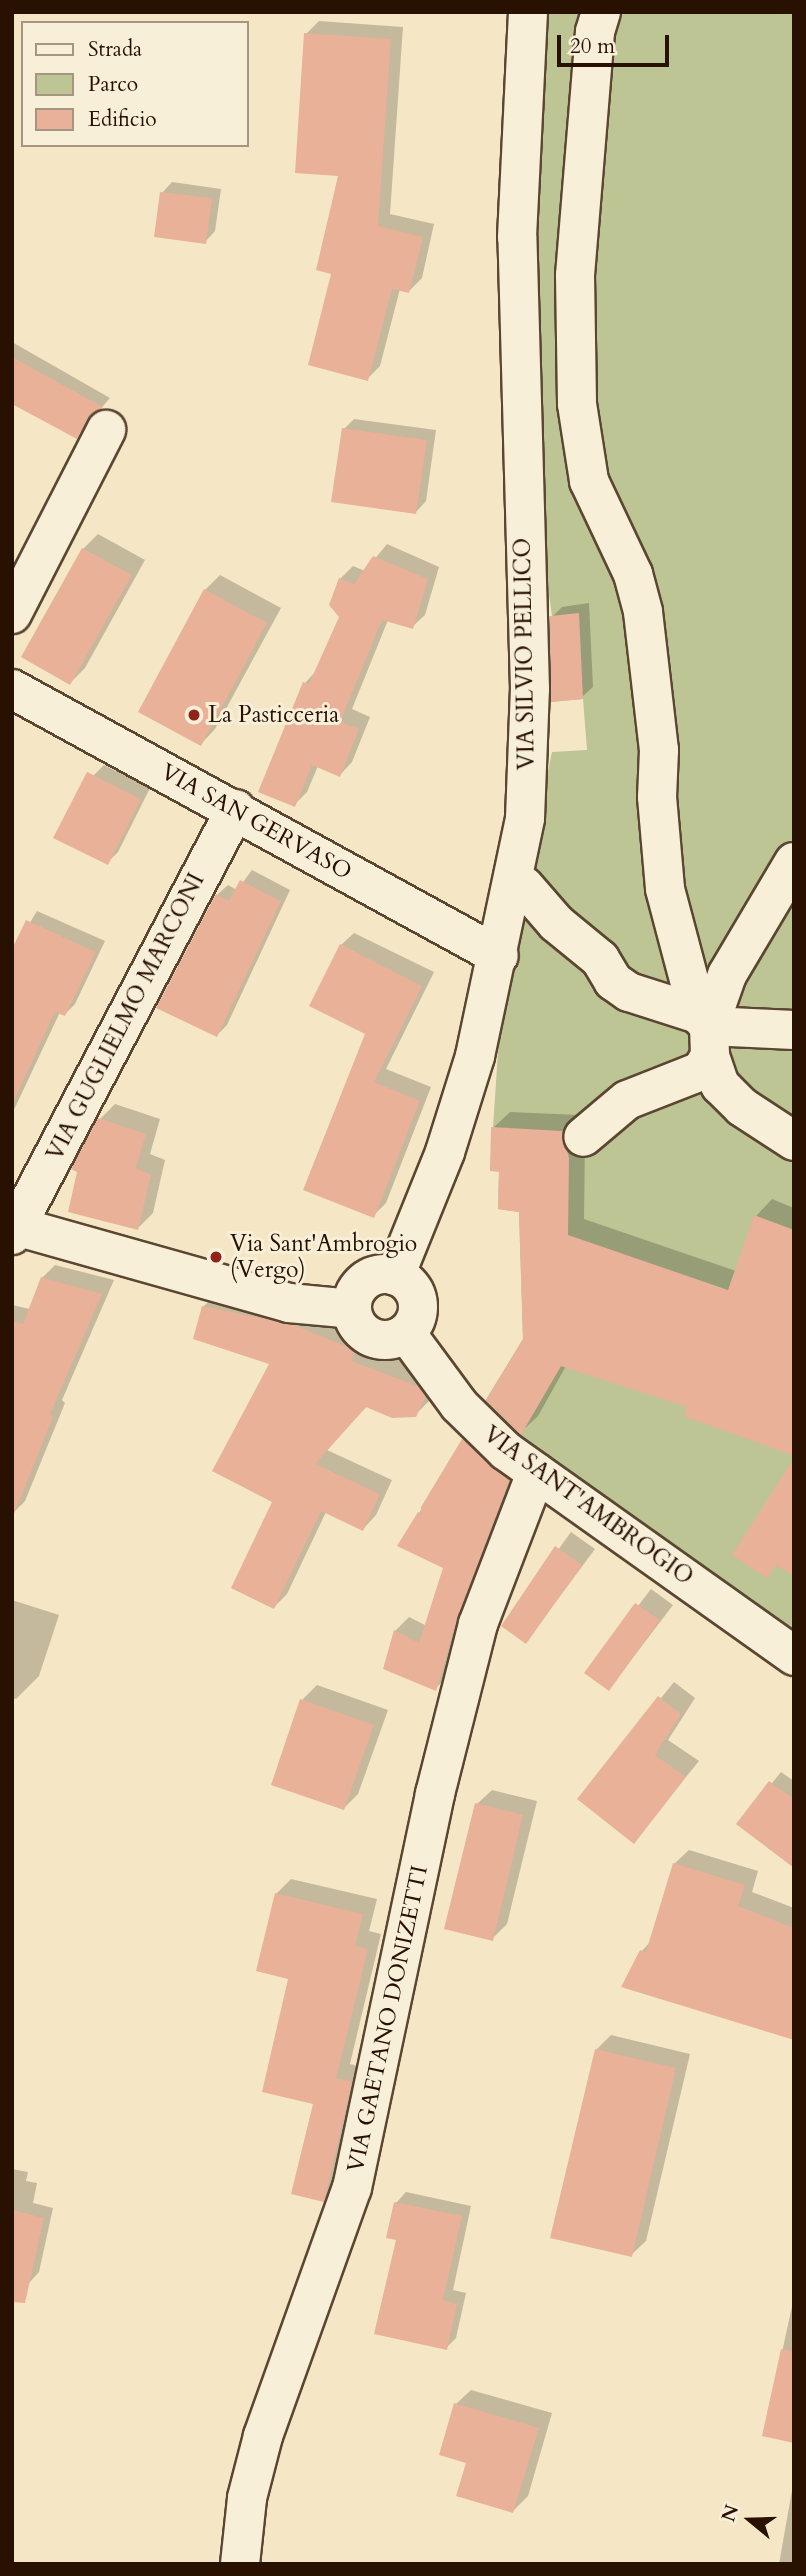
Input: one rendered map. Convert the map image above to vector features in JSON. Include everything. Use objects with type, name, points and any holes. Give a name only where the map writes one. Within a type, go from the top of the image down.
[{"type":"street","name":"VIA SILVIO PELLICO","points":[[395,1276],[445,1152],[475,1056],[499,956],[525,818],[530,756],[517,237],[528,12]]},
{"type":"street","points":[[601,12],[595,32],[575,275],[577,404],[589,481],[633,574],[643,612],[659,750],[657,797],[665,889],[720,1085],[742,1107],[794,1141]]},
{"type":"street","points":[[12,614],[106,430]]},
{"type":"street","name":"VIA SAN GERVASO","points":[[12,689],[236,809],[499,956]]},
{"type":"street","name":"VIA GUGLIELMO MARCONI","points":[[14,1229],[236,809]]},
{"type":"street","points":[[583,1137],[627,1100],[701,1071],[706,1032],[727,975],[794,862]]},
{"type":"street","points":[[524,886],[556,923],[600,959],[613,981],[629,992],[706,1032],[794,1030]]},
{"type":"street","points":[[14,1229],[289,1303],[352,1309]]},
{"type":"street","points":[[395,1276],[408,1283],[418,1303],[418,1314],[407,1333],[376,1340],[359,1328],[352,1309],[358,1288],[366,1280],[395,1276]]},
{"type":"street","name":"VIA SANT'AMBROGIO","points":[[407,1333],[459,1405],[536,1473],[794,1656]]},
{"type":"street","name":"VIA GAETANO DONIZETTI","points":[[240,2564],[247,2498],[263,2436],[352,2188],[435,1794],[478,1624],[536,1473]]},
{"type":"green space","points":[[545,12],[794,12],[794,1654],[479,1411],[523,1339],[519,1212],[498,1209],[499,1172],[490,1171],[499,1038],[522,898],[552,752],[587,750],[583,699],[549,702],[542,617],[552,616],[538,515],[537,212]]},
{"type":"building","points":[[304,33],[391,39],[378,226],[423,237],[409,293],[392,289],[368,381],[308,365],[331,274],[316,270],[338,176],[295,173]]},
{"type":"building","points":[[160,192],[212,198],[206,244],[154,237]]},
{"type":"building","points":[[12,357],[103,407],[87,419],[77,439],[12,404]]},
{"type":"building","points":[[342,428],[427,440],[416,514],[331,502]]},
{"type":"building","points":[[82,548],[132,575],[70,685],[21,657]]},
{"type":"building","points":[[373,556],[428,579],[413,629],[382,620],[340,722],[359,729],[340,777],[312,765],[295,807],[258,792],[303,682],[309,684],[339,617],[329,605],[339,578],[354,584]]},
{"type":"building","points":[[204,589],[267,623],[201,746],[138,712]]},
{"type":"building","points":[[579,613],[583,699],[551,702],[550,616]]},
{"type":"building","points":[[87,772],[141,799],[108,865],[53,838]]},
{"type":"building","points":[[240,880],[281,901],[217,1037],[156,1008],[216,894],[229,901]]},
{"type":"building","points":[[26,920],[96,952],[65,1016],[55,1012],[12,1105],[12,949]]},
{"type":"building","points":[[340,944],[422,986],[374,1082],[420,1101],[374,1218],[303,1190],[365,1034],[309,1006]]},
{"type":"building","points":[[98,1118],[146,1134],[136,1168],[151,1175],[138,1230],[68,1212],[77,1172],[71,1169]]},
{"type":"building","points":[[491,1127],[562,1131],[569,1158],[568,1235],[728,1290],[754,1215],[794,1230],[794,1456],[684,1416],[687,1407],[561,1366],[521,1435],[486,1400],[523,1339],[519,1212],[498,1209],[499,1171],[490,1171]]},
{"type":"building","points":[[41,1277],[102,1294],[50,1414],[53,1417],[14,1514],[12,1321],[23,1324]]},
{"type":"building","points":[[202,1306],[294,1325],[355,1350],[351,1361],[418,1386],[426,1396],[416,1417],[392,1418],[366,1407],[315,1464],[380,1494],[363,1531],[321,1511],[274,1609],[231,1588],[272,1502],[212,1471],[269,1364],[193,1339]]},
{"type":"building","points":[[462,1439],[509,1481],[458,1616],[436,1691],[383,1669],[394,1630],[419,1643],[443,1568],[397,1546],[418,1512],[421,1514],[421,1507]]},
{"type":"building","points":[[794,1458],[794,1576],[776,1565],[767,1578],[732,1555]]},
{"type":"building","points":[[555,1546],[582,1565],[526,1644],[501,1626]]},
{"type":"building","points":[[635,1603],[660,1620],[609,1691],[584,1673]]},
{"type":"building","points":[[658,1696],[681,1714],[655,1755],[686,1777],[634,1844],[577,1799]]},
{"type":"building","points":[[300,1699],[374,1725],[344,1810],[271,1785]]},
{"type":"building","points":[[769,1781],[794,1799],[794,1868],[736,1824]]},
{"type":"building","points":[[475,1803],[523,1815],[493,1941],[444,1929]]},
{"type":"building","points":[[673,1863],[745,1885],[738,1906],[794,1928],[794,2040],[621,1987],[640,1950],[646,1952]]},
{"type":"building","points":[[275,1893],[363,1914],[355,1946],[368,1949],[336,2078],[352,2082],[324,2202],[291,2194],[313,2104],[262,2092],[288,1979],[256,1971]]},
{"type":"building","points":[[595,2049],[676,2068],[632,2257],[550,2238]]},
{"type":"building","points":[[394,2202],[462,2216],[443,2300],[457,2304],[447,2350],[374,2334],[396,2240],[386,2238]]},
{"type":"building","points":[[12,2210],[44,2218],[25,2303],[12,2302]]},
{"type":"building","points":[[781,2349],[794,2351],[794,2443],[762,2436]]},
{"type":"building","points":[[454,2403],[539,2428],[513,2513],[456,2496],[466,2463],[439,2455]]},
{"type":"place","name":"La Pasticceria","points":[[194,715]]},
{"type":"place","name":"Via Sant'Ambrogio (Vergo)","points":[[216,1257]]}]
